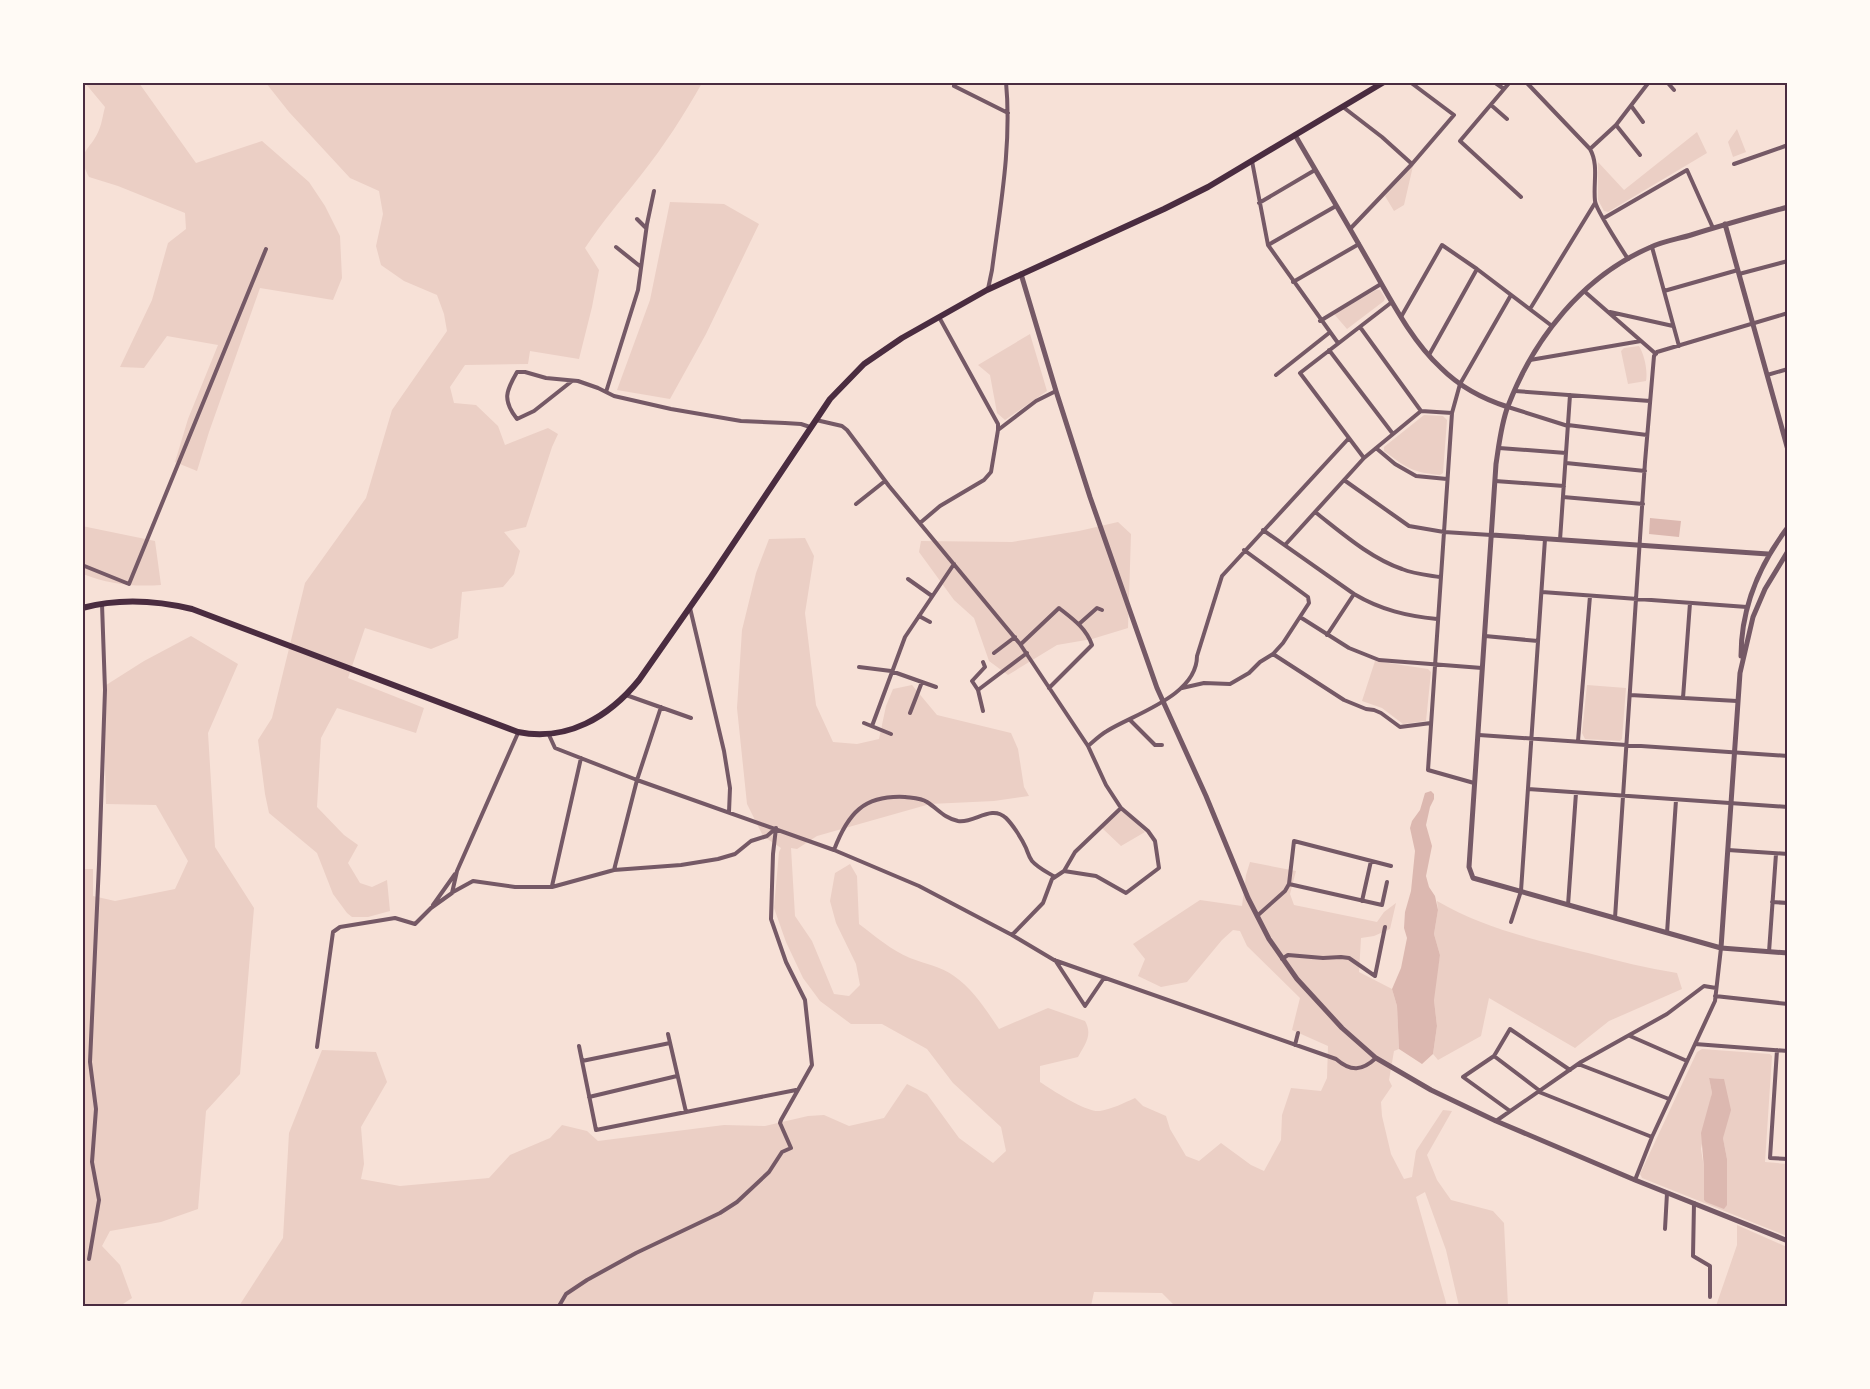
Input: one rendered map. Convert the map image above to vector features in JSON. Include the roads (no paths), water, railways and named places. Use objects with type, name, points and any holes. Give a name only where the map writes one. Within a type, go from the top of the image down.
[{"type":"main road","points":[[82,608],[102,604],[146,601],[192,609],[518,732],[549,735],[578,728],[605,714],[626,696],[639,680],[690,608],[810,427],[840,386],[864,364],[888,346],[987,290],[1185,199],[1384,82]]},
{"type":"street","points":[[987,290],[992,270],[1008,143],[1006,82]]},
{"type":"street","points":[[1350,230],[1454,116],[1410,82]]},
{"type":"street","points":[[1494,82],[1504,89]]},
{"type":"street","points":[[1510,82],[1460,141],[1521,197]]},
{"type":"street","points":[[1526,82],[1590,149],[1594,155],[1596,167],[1595,203],[1530,309]]},
{"type":"street","points":[[1590,149],[1632,107],[1649,82]]},
{"type":"street","points":[[1667,82],[1674,90]]},
{"type":"street","points":[[954,86],[1008,113]]},
{"type":"street","points":[[1491,105],[1507,119]]},
{"type":"street","points":[[1343,107],[1412,164]]},
{"type":"street","points":[[1632,107],[1643,122]]},
{"type":"street","points":[[1616,125],[1640,155]]},
{"type":"street","points":[[1295,135],[1392,302],[1416,340],[1441,368],[1477,395],[1508,407],[1568,426],[1647,435]]},
{"type":"street","points":[[1734,164],[1788,145]]},
{"type":"street","points":[[1252,161],[1268,245],[1338,344]]},
{"type":"street","points":[[1259,203],[1315,170]]},
{"type":"street","points":[[1604,218],[1687,170],[1713,228]]},
{"type":"street","points":[[606,392],[636,299],[654,190]]},
{"type":"street","points":[[1595,203],[1628,260]]},
{"type":"street","points":[[1268,245],[1336,206]]},
{"type":"street","points":[[1788,207],[1652,247],[1607,273],[1584,291],[1552,326],[1540,342],[1515,391],[1508,407],[1494,481],[1469,867],[1473,878],[1721,948],[1788,953]]},
{"type":"street","points":[[637,219],[646,228]]},
{"type":"street","points":[[1725,224],[1788,450]]},
{"type":"street","points":[[1293,282],[1359,244]]},
{"type":"street","points":[[1401,316],[1442,245],[1552,326]]},
{"type":"street","points":[[616,247],[642,267]]},
{"type":"street","points":[[1652,247],[1679,346]]},
{"type":"street","points":[[82,565],[129,584],[266,249]]},
{"type":"street","points":[[1664,291],[1788,261]]},
{"type":"street","points":[[1429,355],[1477,269]]},
{"type":"street","points":[[1021,274],[1098,519],[1157,688],[1257,916],[1282,959],[1297,979],[1324,1011],[1376,1058],[1431,1090],[1496,1121],[1635,1180],[1788,1241]]},
{"type":"street","points":[[1320,321],[1382,284]]},
{"type":"street","points":[[1584,291],[1656,354]]},
{"type":"street","points":[[1474,783],[1428,770],[1452,413],[1460,384],[1511,295]]},
{"type":"street","points":[[1364,458],[1300,373],[1392,302]]},
{"type":"street","points":[[1607,312],[1673,326]]},
{"type":"street","points":[[1615,918],[1653,361],[1657,352],[1788,313]]},
{"type":"street","points":[[920,523],[940,506],[984,480],[991,472],[998,430],[998,424],[939,317]]},
{"type":"street","points":[[1360,327],[1421,411]]},
{"type":"street","points":[[1276,375],[1330,333]]},
{"type":"street","points":[[1530,360],[1641,341]]},
{"type":"street","points":[[1329,351],[1393,434]]},
{"type":"street","points":[[1767,375],[1788,369]]},
{"type":"street","points":[[572,381],[539,407],[517,419],[510,410],[507,392],[517,372],[572,381],[588,384],[614,396],[724,419],[801,424],[810,427]]},
{"type":"street","points":[[998,430],[1036,401],[1056,391]]},
{"type":"street","points":[[1515,391],[1650,401]]},
{"type":"street","points":[[1560,540],[1570,395]]},
{"type":"street","points":[[1285,544],[1364,458],[1421,411],[1452,413]]},
{"type":"street","points":[[815,420],[847,429],[885,481],[1027,653],[1088,746],[1106,785],[1121,808],[1148,831],[1155,841],[1159,868],[1125,893],[1096,876],[1064,871]]},
{"type":"street","points":[[1088,746],[1107,731],[1154,708],[1181,688],[1197,667],[1197,656],[1222,576],[1349,438]]},
{"type":"street","points":[[1376,448],[1395,464],[1416,476],[1447,479]]},
{"type":"street","points":[[1499,448],[1566,453]]},
{"type":"street","points":[[1566,463],[1645,471]]},
{"type":"street","points":[[1344,480],[1409,526],[1444,532],[1768,554]]},
{"type":"street","points":[[856,504],[885,481]]},
{"type":"street","points":[[1494,481],[1564,486]]},
{"type":"street","points":[[1563,497],[1643,504]]},
{"type":"street","points":[[1314,512],[1389,564],[1405,570],[1440,577]]},
{"type":"street","points":[[1635,1180],[1715,996],[1721,948],[1741,645],[1747,607],[1768,554],[1788,527]]},
{"type":"street","points":[[1263,530],[1370,603],[1397,613],[1437,620]]},
{"type":"street","points":[[1510,922],[1521,891],[1545,539]]},
{"type":"street","points":[[1181,688],[1204,683],[1230,684],[1249,673],[1260,662],[1274,654],[1309,603],[1308,597],[1244,550]]},
{"type":"street","points":[[1740,673],[1753,616],[1765,589],[1788,550]]},
{"type":"street","points":[[872,726],[905,637],[954,564]]},
{"type":"street","points":[[908,579],[932,596]]},
{"type":"street","points":[[1542,592],[1747,607]]},
{"type":"street","points":[[1327,635],[1354,594]]},
{"type":"street","points":[[1578,741],[1590,596]]},
{"type":"street","points":[[1683,698],[1690,603]]},
{"type":"street","points":[[89,1259],[99,1200],[92,1162],[96,1120],[90,1062],[105,690],[102,604]]},
{"type":"street","points":[[690,608],[724,751],[730,788],[729,812]]},
{"type":"street","points":[[1020,644],[1059,608],[1079,624],[1092,645],[1049,688]]},
{"type":"street","points":[[1079,624],[1097,608],[1102,610]]},
{"type":"street","points":[[919,616],[930,622]]},
{"type":"street","points":[[1300,617],[1349,648],[1379,660],[1482,668]]},
{"type":"street","points":[[1485,636],[1538,641]]},
{"type":"street","points":[[994,653],[1014,637]]},
{"type":"street","points":[[978,690],[1027,653]]},
{"type":"street","points":[[1274,654],[1344,699],[1382,713],[1400,727],[1431,723]]},
{"type":"street","points":[[983,662],[985,667],[972,681],[978,690],[983,711]]},
{"type":"street","points":[[859,667],[891,671],[936,687]]},
{"type":"street","points":[[910,713],[922,682]]},
{"type":"street","points":[[1630,695],[1737,701]]},
{"type":"street","points":[[626,696],[691,718]]},
{"type":"street","points":[[614,870],[637,780],[661,707]]},
{"type":"street","points":[[1130,720],[1155,745],[1162,745]]},
{"type":"street","points":[[864,723],[891,734]]},
{"type":"street","points":[[452,892],[457,871],[518,732]]},
{"type":"street","points":[[549,735],[555,748],[637,780],[776,828],[919,886],[1054,960],[1336,1059],[1350,1068],[1364,1067],[1376,1058]]},
{"type":"street","points":[[1479,735],[1788,756]]},
{"type":"street","points":[[552,887],[581,758]]},
{"type":"street","points":[[1528,789],[1788,807]]},
{"type":"street","points":[[1568,905],[1576,793]]},
{"type":"street","points":[[834,850],[839,837],[859,808],[882,797],[917,798],[926,801],[946,818],[968,821],[990,813],[997,813],[1005,817],[1031,859],[1055,877]]},
{"type":"street","points":[[1667,933],[1676,800]]},
{"type":"street","points":[[1012,935],[1043,903],[1055,877],[1064,871],[1075,852],[1121,808]]},
{"type":"street","points":[[317,1047],[333,932],[340,927],[395,918],[415,924],[452,892],[473,881],[515,887],[552,887],[614,870],[718,860],[735,854],[751,841],[767,836],[776,828]]},
{"type":"street","points":[[559,1306],[566,1294],[587,1280],[636,1253],[720,1213],[737,1202],[769,1172],[782,1152],[791,1148],[780,1123],[812,1065],[805,1000],[786,962],[771,919],[771,877],[776,828]]},
{"type":"street","points":[[1257,916],[1285,891],[1289,884],[1294,841],[1391,866]]},
{"type":"street","points":[[1727,850],[1788,854]]},
{"type":"street","points":[[1769,952],[1776,854]]},
{"type":"street","points":[[1362,901],[1371,861]]},
{"type":"street","points":[[431,908],[457,871]]},
{"type":"street","points":[[1289,884],[1382,905],[1387,882]]},
{"type":"street","points":[[1773,902],[1788,903]]},
{"type":"street","points":[[1282,959],[1288,955],[1349,958],[1375,976],[1385,927]]},
{"type":"street","points":[[1054,960],[1085,1005],[1104,978]]},
{"type":"street","points":[[1496,1121],[1578,1064],[1667,1014],[1704,986],[1716,988]]},
{"type":"street","points":[[1715,996],[1788,1004]]},
{"type":"street","points":[[1510,1111],[1463,1077],[1494,1056],[1510,1029],[1570,1070]]},
{"type":"street","points":[[1295,1045],[1298,1033]]},
{"type":"street","points":[[668,1034],[686,1112]]},
{"type":"street","points":[[1629,1036],[1687,1061]]},
{"type":"street","points":[[582,1062],[670,1043]]},
{"type":"street","points":[[1695,1044],[1788,1051]]},
{"type":"street","points":[[579,1046],[596,1130],[797,1089]]},
{"type":"street","points":[[1777,1050],[1770,1158],[1788,1159]]},
{"type":"street","points":[[1494,1056],[1539,1091],[1652,1137]]},
{"type":"street","points":[[1578,1064],[1669,1099]]},
{"type":"street","points":[[589,1097],[677,1076]]},
{"type":"street","points":[[1665,1229],[1667,1193]]},
{"type":"street","points":[[1694,1203],[1693,1256],[1710,1266],[1710,1297]]}]
